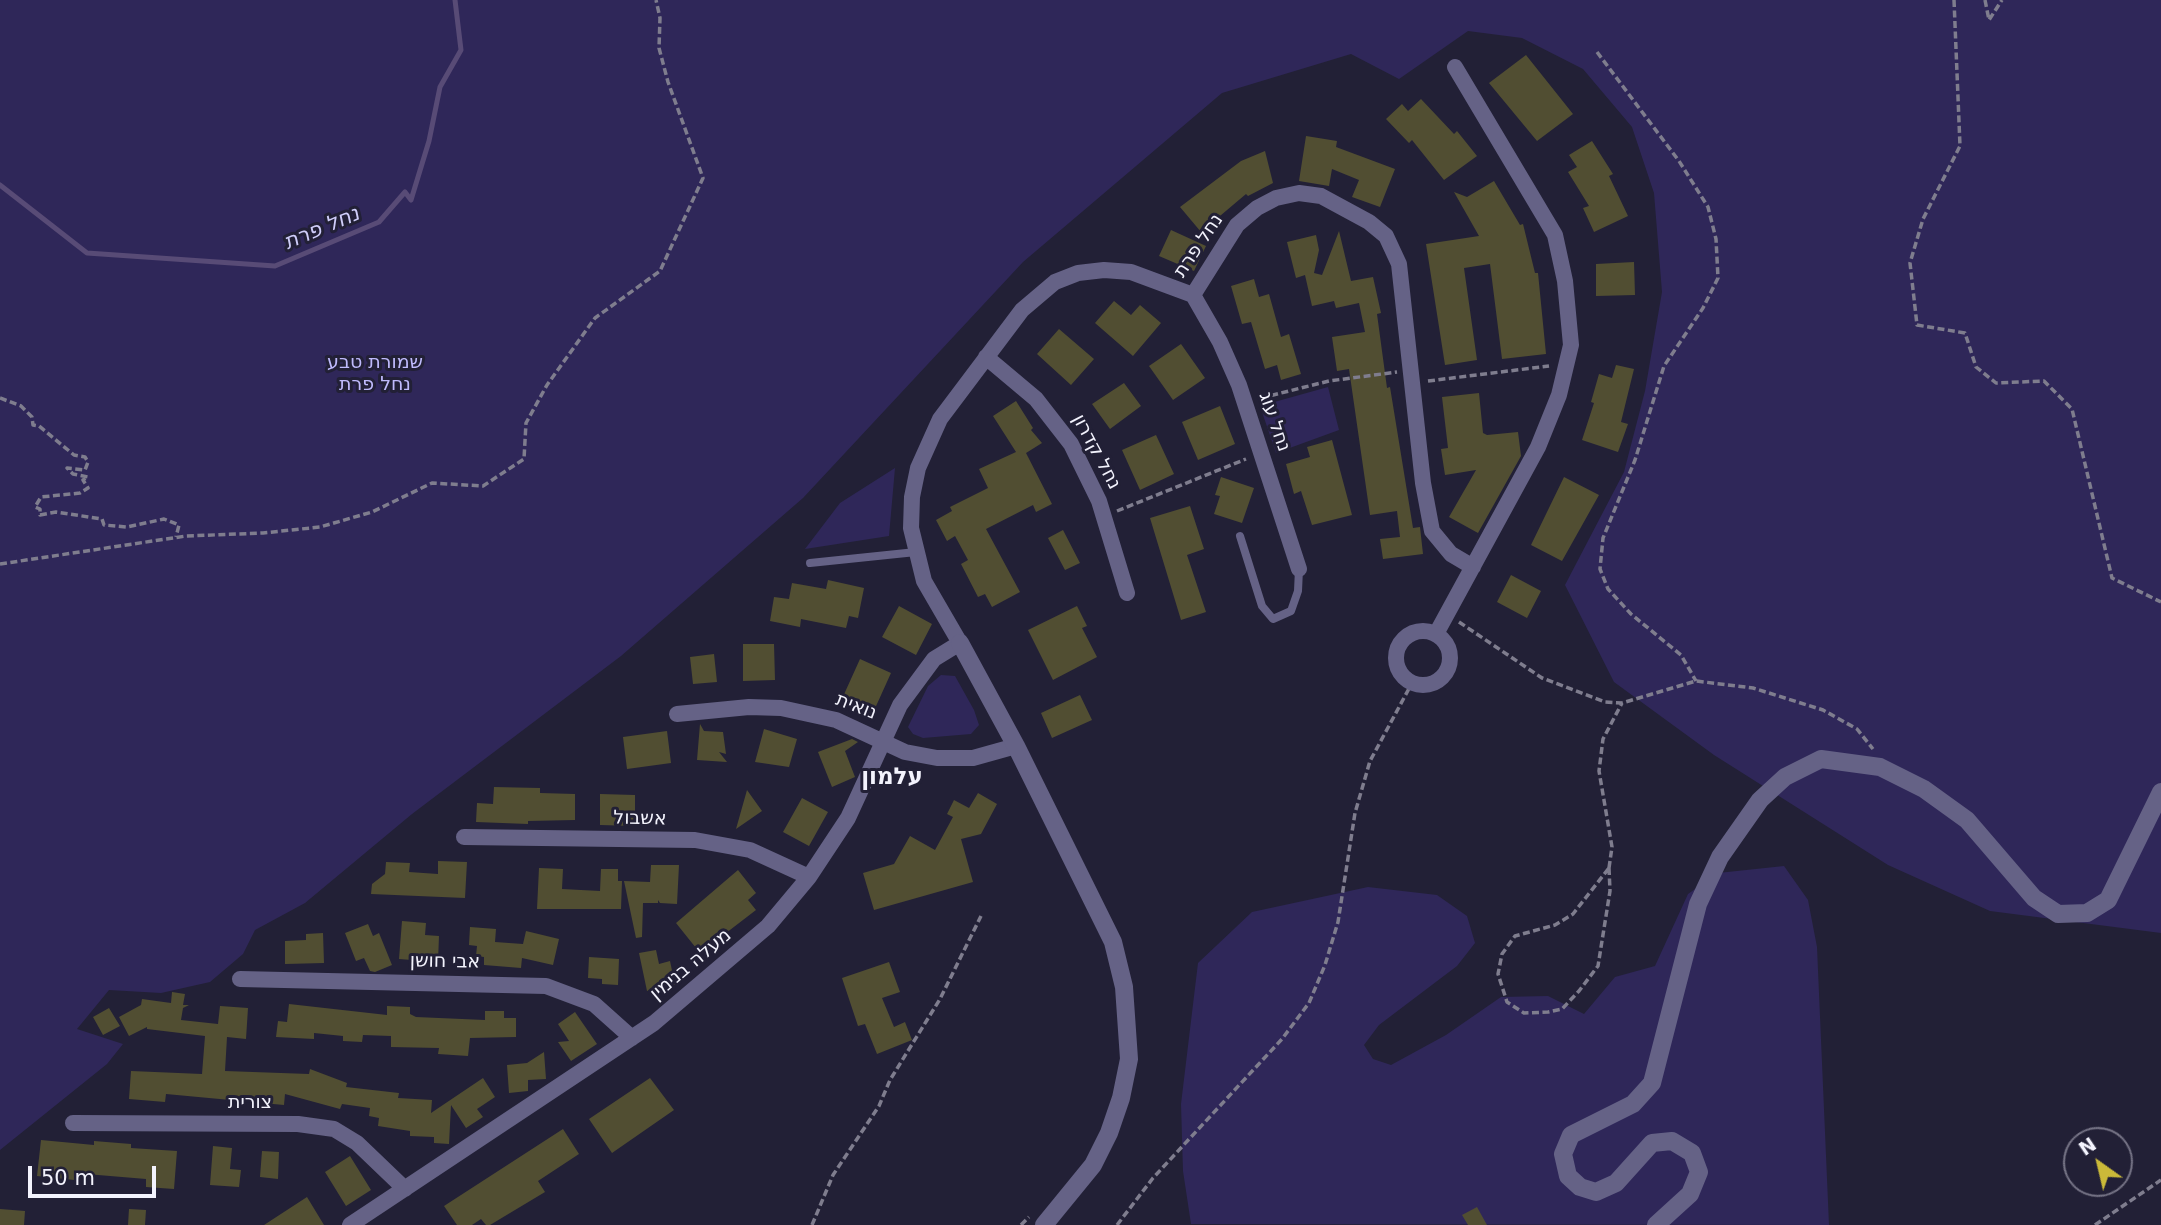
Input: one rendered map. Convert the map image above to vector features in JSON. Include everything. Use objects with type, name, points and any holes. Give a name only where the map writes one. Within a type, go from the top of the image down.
[{"type":"street","points":[[1436,634],[1538,447],[1559,396],[1571,345],[1565,281],[1555,235],[1455,67]]},
{"type":"street","name":"נחל פרת","points":[[960,643],[924,581],[911,528],[912,497],[918,468],[940,419],[986,357],[1037,295],[1055,282],[1078,273],[1104,270],[1130,272],[1193,295],[1237,225],[1256,208],[1276,198],[1299,193],[1321,196],[1369,222],[1386,236],[1399,264],[1423,483],[1432,531],[1451,554],[1473,567]]},
{"type":"street","name":"נחל עוג","points":[[1193,295],[1220,342],[1245,402],[1299,569]]},
{"type":"street","name":"נחל קדרון","points":[[986,357],[1036,399],[1055,419],[1071,444],[1105,516],[1127,593]]},
{"type":"street","points":[[1419,631],[1436,634],[1449,647],[1450,666],[1439,681],[1421,685],[1412,683],[1399,671],[1396,654],[1399,646],[1404,639],[1419,631]]},
{"type":"street","points":[[960,643],[1016,746],[1113,943],[1124,987],[1129,1026],[1129,1059],[1121,1098],[1109,1133],[1093,1165],[1037,1220]]},
{"type":"street","name":"מעלה בנימין","points":[[350,1225],[632,1038],[737,955],[768,926],[810,877],[848,818],[900,705],[934,659],[960,643]]},
{"type":"street","name":"נואית","points":[[677,714],[749,707],[781,708],[836,720],[905,752],[937,758],[973,758],[1016,746]]},
{"type":"street","points":[[1656,1225],[1690,1194],[1699,1172],[1692,1153],[1672,1141],[1652,1143],[1616,1183],[1596,1192],[1580,1187],[1568,1176],[1563,1154],[1571,1135],[1633,1104],[1651,1083],[1698,904],[1720,857],[1760,800],[1785,777],[1821,759],[1880,767],[1924,789],[1967,820],[2034,898],[2058,914],[2087,913],[2108,900],[2161,792]]},
{"type":"street","name":"אשבול","points":[[464,837],[695,840],[750,850],[810,877]]},
{"type":"street","name":"אבי חושן","points":[[240,979],[546,986],[594,1004],[632,1038]]},
{"type":"street","name":"צורית","points":[[73,1123],[299,1124],[334,1129],[357,1143],[405,1189]]},
{"type":"lane","points":[[1240,536],[1262,606],[1273,619],[1291,611],[1298,591],[1299,569]]},
{"type":"lane","points":[[810,563],[916,552]]},
{"type":"path","points":[[0,564],[176,537],[320,527],[372,512],[432,483],[484,486],[524,459],[526,423],[547,385],[595,318],[660,271],[703,178],[668,82],[659,47],[660,18],[656,0]]},
{"type":"path","points":[[1954,0],[1960,146],[1923,219],[1910,263],[1917,325],[1965,333],[1976,367],[1996,383],[2044,381],[2072,409],[2112,578],[2161,602]]},
{"type":"path","points":[[1985,0],[1989,20],[2002,0]]},
{"type":"path","points":[[1597,52],[1679,161],[1707,207],[1716,239],[1718,278],[1703,308],[1664,366],[1635,460],[1603,538],[1600,569],[1608,589],[1631,614],[1681,655],[1696,681]]},
{"type":"path","points":[[1245,402],[1328,381],[1566,364]]},
{"type":"path","points":[[0,398],[21,406],[32,417],[33,425],[39,426],[74,455],[85,457],[88,462],[85,470],[67,468],[73,474],[88,477],[83,480],[88,488],[80,493],[41,497],[35,507],[40,509],[40,514],[56,512],[92,520],[102,519],[104,525],[127,527],[164,519],[179,525],[176,537]]},
{"type":"path","points":[[1105,516],[1263,453]]},
{"type":"path","points":[[1447,614],[1542,677],[1605,702],[1622,703],[1696,681],[1754,688],[1822,710],[1857,729],[1871,743],[1880,767]]},
{"type":"path","points":[[1116,1225],[1153,1178],[1282,1038],[1309,1003],[1325,965],[1338,922],[1355,813],[1370,761],[1412,683]]},
{"type":"path","points":[[1609,868],[1573,914],[1555,925],[1515,936],[1502,954],[1498,974],[1507,1002],[1524,1013],[1562,1009],[1580,991],[1598,966],[1610,891],[1612,847],[1599,771],[1603,739],[1622,703]]},
{"type":"path","points":[[812,1225],[833,1175],[879,1106],[890,1080],[940,999],[981,916]]},
{"type":"path","points":[[2095,1225],[2161,1180]]},
{"type":"path","points":[[1021,1225],[1037,1220]]},
{"type":"green space","name":"שמורת טבע נחל פרת","points":[[0,0],[2161,0],[2161,933],[1990,911],[1888,865],[1714,755],[1614,682],[1565,585],[1624,472],[1645,391],[1662,292],[1654,193],[1632,127],[1583,69],[1522,38],[1468,31],[1399,79],[1351,54],[1222,93],[1023,262],[803,498],[621,656],[412,814],[305,903],[255,930],[243,954],[210,982],[161,993],[109,990],[77,1029],[123,1044],[107,1064],[0,1150]]},
{"type":"green space","points":[[1328,387],[1339,430],[1276,453],[1260,406]]},
{"type":"green space","points":[[895,468],[889,536],[805,549],[840,503]]},
{"type":"green space","points":[[941,675],[955,676],[974,710],[979,725],[971,734],[923,738],[913,734],[908,727],[928,686]]},
{"type":"green space","points":[[1784,866],[1808,900],[1817,947],[1829,1225],[1191,1224],[1183,1171],[1181,1104],[1198,963],[1252,912],[1368,887],[1437,895],[1467,916],[1475,943],[1457,966],[1379,1025],[1364,1045],[1373,1059],[1391,1065],[1446,1035],[1501,997],[1548,996],[1584,1014],[1615,977],[1655,966],[1688,894],[1718,873]]},
{"type":"building","points":[[1526,55],[1573,114],[1537,141],[1489,83]]},
{"type":"building","points":[[1421,99],[1454,134],[1457,131],[1477,156],[1444,180],[1412,140],[1409,143],[1386,119],[1402,104],[1408,111]]},
{"type":"building","points":[[1306,136],[1337,141],[1336,147],[1395,169],[1380,207],[1352,197],[1359,180],[1332,169],[1329,186],[1299,181]]},
{"type":"building","points":[[1592,141],[1613,174],[1609,176],[1628,216],[1594,232],[1583,208],[1589,206],[1568,172],[1577,167],[1569,155]]},
{"type":"building","points":[[1265,151],[1273,183],[1248,196],[1246,194],[1201,232],[1180,207],[1241,161]]},
{"type":"building","points":[[1494,181],[1520,225],[1523,224],[1535,273],[1538,273],[1546,354],[1502,359],[1490,264],[1464,268],[1477,360],[1445,365],[1426,244],[1479,236],[1454,192],[1467,197]]},
{"type":"building","points":[[1171,230],[1206,246],[1194,271],[1159,256]]},
{"type":"building","points":[[1339,231],[1351,281],[1373,277],[1381,313],[1377,314],[1387,388],[1390,387],[1413,528],[1420,527],[1423,554],[1383,559],[1380,539],[1400,537],[1397,511],[1370,515],[1349,369],[1337,371],[1332,337],[1365,332],[1359,303],[1336,308],[1334,301],[1312,306],[1305,275],[1296,278],[1287,242],[1316,235],[1319,250],[1314,273],[1322,275]]},
{"type":"building","points":[[1634,262],[1635,295],[1596,296],[1596,264]]},
{"type":"building","points":[[1254,279],[1259,297],[1269,294],[1281,337],[1289,334],[1301,374],[1281,380],[1277,365],[1265,369],[1251,322],[1242,324],[1231,286]]},
{"type":"building","points":[[1114,301],[1131,315],[1140,305],[1161,323],[1133,356],[1095,323]]},
{"type":"building","points":[[1059,329],[1094,359],[1071,385],[1037,354]]},
{"type":"building","points":[[1181,344],[1205,378],[1173,400],[1149,366]]},
{"type":"building","points":[[1616,365],[1634,369],[1621,422],[1628,424],[1618,452],[1582,440],[1594,403],[1591,402],[1599,374],[1612,378]]},
{"type":"building","points":[[1124,383],[1141,406],[1110,429],[1092,404]]},
{"type":"building","points":[[1479,393],[1483,433],[1487,435],[1518,432],[1521,456],[1478,533],[1449,517],[1476,470],[1445,475],[1441,449],[1448,448],[1442,397]]},
{"type":"building","points":[[1016,401],[1033,428],[1031,430],[1042,443],[1026,453],[1052,504],[1036,512],[1033,505],[986,529],[1020,592],[992,607],[985,594],[978,597],[961,564],[968,560],[955,536],[947,541],[936,520],[952,511],[950,507],[988,488],[979,469],[1016,452],[993,416]]},
{"type":"building","points":[[1220,406],[1235,444],[1198,460],[1182,422]]},
{"type":"building","points":[[1156,435],[1174,474],[1140,490],[1122,450]]},
{"type":"building","points":[[1332,440],[1352,515],[1312,525],[1301,491],[1294,494],[1286,464],[1310,457],[1307,447]]},
{"type":"building","points":[[1221,477],[1254,488],[1242,523],[1214,514],[1220,496],[1215,495]]},
{"type":"building","points":[[1564,477],[1599,495],[1562,561],[1531,545]]},
{"type":"building","points":[[1190,506],[1204,549],[1187,555],[1206,612],[1181,620],[1150,518]]},
{"type":"building","points":[[1063,530],[1080,563],[1065,570],[1048,538]]},
{"type":"building","points":[[1511,575],[1541,591],[1527,618],[1497,602]]},
{"type":"building","points":[[828,580],[864,588],[858,618],[849,616],[846,628],[801,619],[800,627],[770,621],[774,597],[789,599],[792,583],[826,589]]},
{"type":"building","points":[[899,606],[932,624],[916,655],[882,637]]},
{"type":"building","points":[[1077,606],[1087,626],[1082,628],[1097,657],[1053,680],[1028,630]]},
{"type":"building","points":[[743,644],[774,644],[775,680],[743,681]]},
{"type":"building","points":[[714,654],[717,682],[693,684],[690,657]]},
{"type":"building","points":[[860,659],[891,673],[872,715],[841,701]]},
{"type":"building","points":[[1080,695],[1092,720],[1052,738],[1041,713]]},
{"type":"building","points":[[700,724],[704,731],[723,732],[726,754],[719,752],[727,762],[697,760]]},
{"type":"building","points":[[764,729],[797,739],[789,767],[755,762]]},
{"type":"building","points":[[667,731],[671,763],[627,769],[623,737]]},
{"type":"building","points":[[852,739],[858,742],[845,751],[855,777],[832,787],[818,752]]},
{"type":"building","points":[[494,787],[540,788],[540,793],[575,794],[575,820],[528,821],[528,824],[476,822],[477,803],[493,804]]},
{"type":"building","points":[[747,790],[762,811],[736,829]]},
{"type":"building","points":[[978,793],[997,804],[981,834],[961,839],[973,882],[874,910],[863,873],[894,864],[910,836],[935,850],[953,817],[947,814],[954,800],[969,808]]},
{"type":"building","points":[[600,794],[635,795],[635,826],[600,825]]},
{"type":"building","points":[[802,798],[828,812],[809,846],[783,832]]},
{"type":"building","points":[[438,861],[467,862],[465,898],[371,894],[372,884],[385,874],[386,862],[410,863],[409,872],[438,874]]},
{"type":"building","points":[[651,865],[679,865],[677,904],[660,903],[658,900],[658,903],[643,903],[642,937],[636,938],[624,881],[650,882]]},
{"type":"building","points":[[539,868],[563,869],[562,889],[600,891],[601,869],[618,869],[618,881],[622,881],[621,909],[537,909]]},
{"type":"building","points":[[738,870],[756,893],[748,900],[756,910],[700,953],[676,923]]},
{"type":"building","points":[[402,921],[426,923],[425,935],[439,936],[438,962],[399,959]]},
{"type":"building","points":[[368,924],[373,936],[379,933],[392,965],[375,972],[370,971],[364,958],[356,961],[345,933]]},
{"type":"building","points":[[470,927],[496,929],[495,942],[523,944],[526,931],[559,939],[553,965],[522,958],[521,968],[484,965],[484,957],[476,956],[477,946],[469,945]]},
{"type":"building","points":[[323,933],[324,963],[285,964],[285,941],[306,940],[306,934]]},
{"type":"building","points":[[656,950],[659,964],[670,961],[675,985],[647,991],[639,953]]},
{"type":"building","points":[[589,957],[619,959],[618,985],[602,984],[602,979],[588,978]]},
{"type":"building","points":[[889,962],[900,992],[882,998],[894,1027],[905,1022],[912,1040],[877,1054],[865,1024],[858,1026],[842,978]]},
{"type":"building","points":[[172,992],[185,994],[183,1005],[189,1005],[183,1008],[181,1020],[218,1024],[220,1006],[248,1008],[246,1039],[227,1037],[225,1071],[309,1074],[310,1069],[347,1083],[346,1087],[399,1093],[398,1098],[432,1100],[431,1113],[483,1078],[495,1097],[477,1109],[483,1117],[466,1128],[451,1105],[449,1144],[434,1143],[434,1137],[410,1136],[410,1131],[378,1126],[379,1118],[369,1116],[370,1108],[342,1104],[340,1109],[285,1094],[284,1105],[166,1094],[165,1102],[129,1099],[131,1071],[202,1074],[205,1036],[147,1027],[129,1036],[119,1017],[141,1005],[142,999],[171,1003]]},
{"type":"building","points":[[289,1004],[387,1015],[387,1006],[410,1007],[410,1014],[416,1017],[485,1020],[485,1011],[504,1011],[504,1018],[516,1018],[516,1037],[470,1038],[468,1056],[438,1054],[439,1048],[391,1047],[391,1036],[363,1035],[362,1042],[343,1041],[343,1036],[314,1033],[314,1039],[276,1037],[278,1021],[287,1022]]},
{"type":"building","points":[[109,1008],[120,1026],[103,1035],[93,1017]]},
{"type":"building","points":[[575,1012],[597,1044],[571,1061],[558,1042],[569,1041],[558,1024]]},
{"type":"building","points":[[544,1052],[546,1079],[528,1080],[528,1091],[509,1093],[507,1065],[527,1063]]},
{"type":"building","points":[[650,1078],[674,1110],[612,1153],[589,1119]]},
{"type":"building","points":[[563,1129],[579,1154],[538,1181],[545,1192],[490,1225],[486,1225],[481,1219],[472,1225],[457,1225],[444,1206]]},
{"type":"building","points":[[41,1140],[94,1145],[94,1141],[131,1144],[131,1148],[177,1151],[174,1189],[146,1187],[146,1179],[74,1173],[74,1180],[37,1176]]},
{"type":"building","points":[[213,1146],[232,1148],[230,1169],[241,1170],[239,1187],[210,1185]]},
{"type":"building","points":[[262,1151],[279,1152],[278,1179],[260,1177]]},
{"type":"building","points":[[350,1156],[371,1190],[346,1206],[325,1172]]},
{"type":"building","points":[[307,1197],[324,1225],[264,1225]]},
{"type":"building","points":[[1477,1207],[1487,1225],[1468,1225],[1462,1215]]},
{"type":"building","points":[[0,1209],[25,1211],[24,1225],[0,1225]]},
{"type":"building","points":[[129,1209],[146,1210],[145,1225],[128,1225]]},
{"type":"waterway","name":"נחל פרת","points":[[0,185],[87,253],[275,266],[379,222],[405,192],[411,200],[429,141],[440,87],[461,50],[455,0]]},
{"type":"district","name":"עלמון","points":[[892,778]]}]
